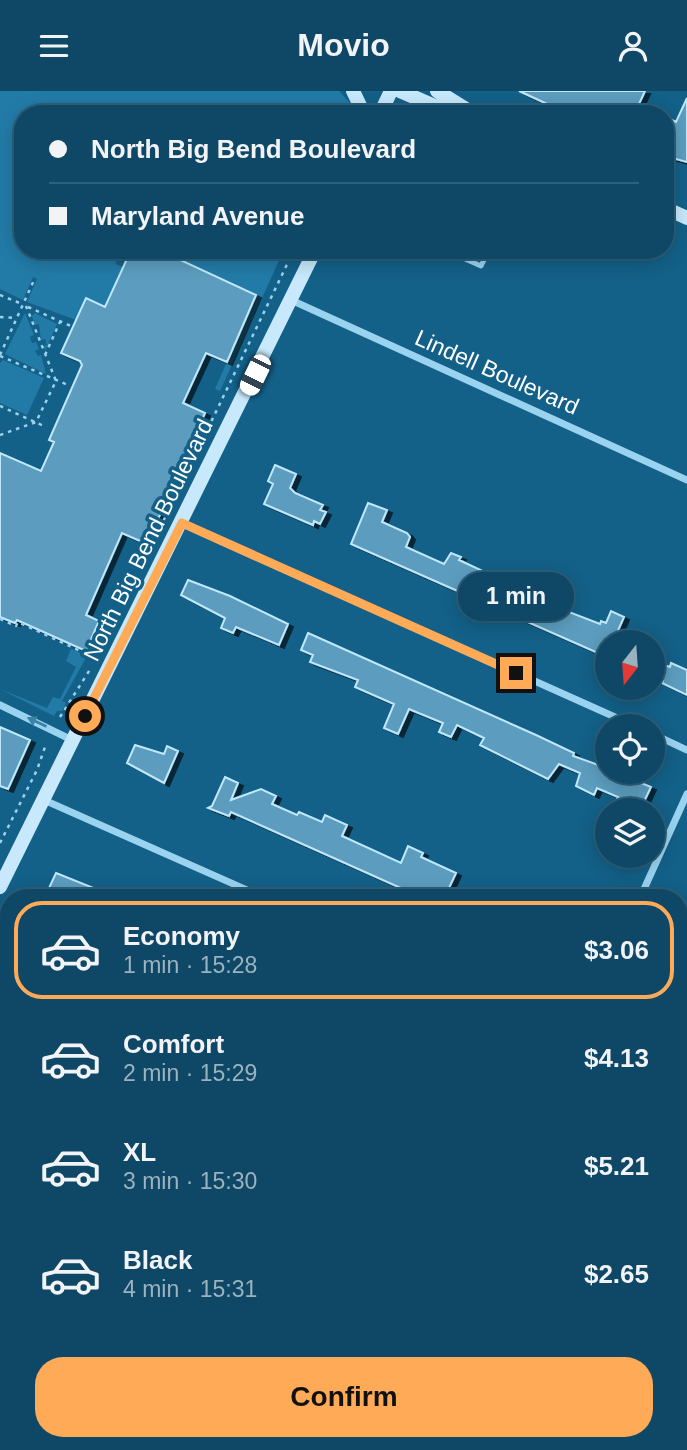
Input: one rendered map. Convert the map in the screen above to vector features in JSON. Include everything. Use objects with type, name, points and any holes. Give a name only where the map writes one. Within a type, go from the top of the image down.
[{"type":"main road","points":[[400,91],[432,105]]},
{"type":"main road","points":[[437,91],[460,105]]},
{"type":"main road","name":"North Big Bend Boulevard","points":[[0,887],[311,259]]},
{"type":"street","name":"Lindell Boulevard","points":[[291,300],[687,479]]},
{"type":"street","points":[[182,523],[608,714]]},
{"type":"street","points":[[0,705],[73,741]]},
{"type":"street","points":[[665,740],[687,750]]},
{"type":"street","points":[[644,889],[687,795]]},
{"type":"street","points":[[43,799],[245,889]]},
{"type":"lane","points":[[465,259],[481,266],[484,259]]},
{"type":"path","points":[[148,552],[241,357],[248,351],[289,259]]},
{"type":"path","points":[[35,278],[0,355],[68,386]]},
{"type":"path","points":[[0,295],[73,327]]},
{"type":"path","points":[[0,435],[36,422],[56,381],[24,305]]},
{"type":"path","points":[[0,317],[16,318]]},
{"type":"path","points":[[45,355],[60,322]]},
{"type":"path","points":[[0,406],[46,427]]},
{"type":"path","points":[[0,619],[16,626],[18,622],[89,655]]},
{"type":"path","points":[[60,717],[70,705]]},
{"type":"path","points":[[0,843],[45,747]]},
{"type":"shaded area","points":[[0,91],[339,91],[351,104],[14,105],[14,259],[116,259],[116,264],[123,267],[105,307],[86,298],[76,320],[27,302],[37,279],[33,277],[23,300],[0,289]]},
{"type":"shaded area","points":[[178,259],[280,259],[220,391],[215,389],[256,295]]},
{"type":"shaded area","points":[[25,313],[34,335],[30,337],[32,343],[36,342],[39,349],[35,351],[38,356],[41,355],[46,374],[5,354]]},
{"type":"shaded area","points":[[35,313],[57,324],[45,351],[45,339],[41,340],[39,324],[35,325],[32,316]]},
{"type":"shaded area","points":[[3,360],[44,378],[27,415],[0,403],[0,363]]},
{"type":"shaded area","points":[[71,649],[87,656],[62,701],[66,703],[62,711],[57,711],[54,716],[0,689],[47,708],[53,697],[60,699],[76,667],[66,661]]},
{"type":"building","points":[[519,91],[645,91],[639,104],[641,105],[549,105]]},
{"type":"building","points":[[687,98],[687,162],[674,158],[674,121],[676,122]]},
{"type":"building","points":[[127,259],[178,259],[256,295],[227,362],[206,353],[183,403],[205,413],[147,544],[122,533],[86,615],[99,621],[86,651],[17,620],[15,623],[0,617],[0,453],[41,471],[54,442],[49,440],[82,365],[80,361],[61,353],[86,298],[105,307]]},
{"type":"building","points":[[275,465],[296,474],[290,488],[295,493],[323,505],[320,510],[326,512],[320,524],[314,521],[313,525],[264,504],[273,484],[268,481]]},
{"type":"building","points":[[368,503],[387,510],[382,522],[407,533],[410,537],[406,547],[444,564],[451,553],[461,557],[459,560],[487,573],[485,578],[505,586],[509,579],[551,597],[548,604],[600,624],[601,621],[606,623],[611,611],[624,617],[618,630],[595,630],[595,652],[351,544]]},
{"type":"building","points":[[188,580],[230,596],[288,624],[279,645],[236,627],[233,633],[221,628],[225,618],[181,595]]},
{"type":"building","points":[[308,633],[595,764],[595,784],[644,784],[651,787],[646,798],[618,798],[597,788],[594,795],[576,786],[580,773],[559,764],[548,779],[480,745],[484,738],[457,725],[451,737],[439,732],[443,723],[409,709],[398,734],[384,728],[394,704],[355,687],[358,680],[310,662],[313,655],[301,650]]},
{"type":"building","points":[[671,663],[687,670],[687,695],[665,684],[665,665],[670,667]]},
{"type":"building","points":[[0,727],[30,740],[8,789],[0,786]]},
{"type":"building","points":[[135,745],[164,754],[167,746],[178,751],[164,783],[127,763]]},
{"type":"building","points":[[225,777],[238,783],[231,800],[261,789],[276,796],[272,804],[297,815],[299,812],[322,822],[325,815],[347,825],[342,836],[401,863],[408,846],[423,853],[421,857],[456,873],[449,888],[451,889],[403,889],[231,812],[229,816],[208,808],[212,806]]},
{"type":"building","points":[[56,873],[96,889],[51,889],[49,888]]},
{"type":"route","points":[[85,716],[182,523],[516,673]]}]
